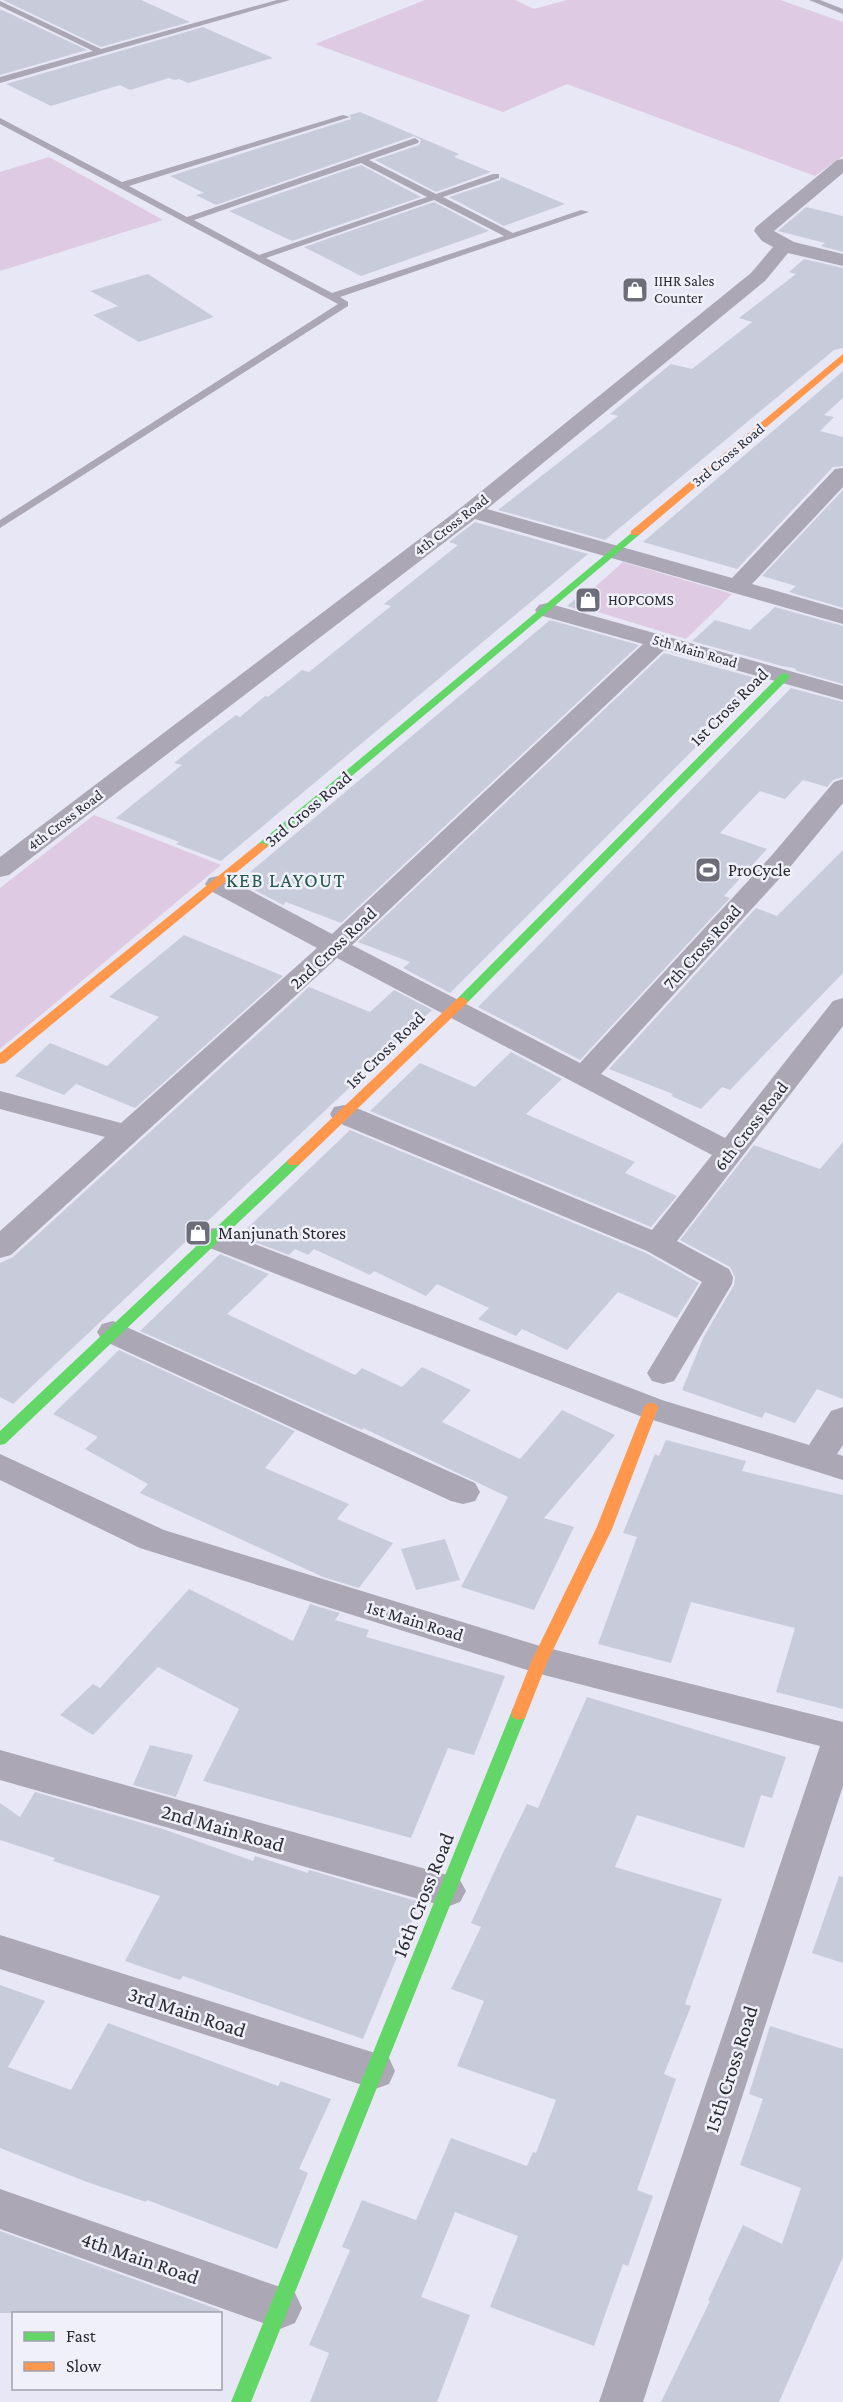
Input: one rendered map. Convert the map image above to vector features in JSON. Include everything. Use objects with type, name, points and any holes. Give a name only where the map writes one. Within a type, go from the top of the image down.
[{"type":"street","points":[[843,164],[763,231],[767,238],[785,245],[843,260]]},
{"type":"street","name":"4th Cross Road","points":[[0,869],[471,511],[758,277],[785,245]]},
{"type":"street","name":"3rd Cross Road","points":[[0,1060],[218,884],[547,610],[843,357]]},
{"type":"street","points":[[736,588],[843,474]]},
{"type":"street","points":[[471,511],[843,617]]},
{"type":"street","name":"5th Main Road","points":[[547,610],[843,693]]},
{"type":"street","name":"2nd Cross Road","points":[[0,1248],[336,945],[660,641]]},
{"type":"street","name":"1st Cross Road","points":[[0,1440],[454,1010],[785,676]]},
{"type":"street","name":"7th Cross Road","points":[[583,1077],[781,861],[843,787]]},
{"type":"street","points":[[218,884],[454,1010],[730,1152]]},
{"type":"street","name":"6th Cross Road","points":[[658,1244],[843,1007]]},
{"type":"street","points":[[0,1100],[128,1134]]},
{"type":"street","points":[[344,1114],[658,1244],[718,1277],[717,1284],[663,1372]]},
{"type":"street","points":[[213,1238],[651,1408],[830,1464],[843,1419]]},
{"type":"street","points":[[113,1332],[463,1492]]},
{"type":"street","name":"16th Cross Road","points":[[242,2402],[540,1660],[604,1528],[651,1408]]},
{"type":"street","name":"1st Main Road","points":[[0,1466],[152,1539],[540,1660],[842,1737]]},
{"type":"street","name":"15th Cross Road","points":[[621,2402],[842,1737]]},
{"type":"street","name":"2nd Main Road","points":[[0,1765],[447,1891]]},
{"type":"street","name":"3rd Main Road","points":[[0,1952],[375,2071]]},
{"type":"street","name":"4th Main Road","points":[[0,2209],[280,2308]]},
{"type":"lane","points":[[0,80],[286,0]]},
{"type":"lane","points":[[813,0],[843,12]]},
{"type":"lane","points":[[0,3],[101,52]]},
{"type":"lane","points":[[121,185],[346,117]]},
{"type":"lane","points":[[0,121],[345,304],[0,525]]},
{"type":"lane","points":[[187,220],[415,141]]},
{"type":"lane","points":[[362,160],[512,236]]},
{"type":"lane","points":[[258,258],[496,176]]},
{"type":"lane","points":[[331,297],[584,212]]},
{"type":"shaded area","points":[[425,0],[515,0],[534,9],[567,0],[780,0],[843,22],[843,156],[815,176],[567,84],[503,112],[315,44]]},
{"type":"shaded area","points":[[49,157],[163,220],[0,271],[0,172]]},
{"type":"shaded area","points":[[623,562],[732,594],[686,639],[575,605]]},
{"type":"shaded area","points":[[94,815],[221,865],[0,1049],[0,888]]},
{"type":"building","points":[[3,0],[141,0],[190,22],[101,47]]},
{"type":"building","points":[[0,9],[87,50],[0,75]]},
{"type":"building","points":[[203,27],[273,58],[188,83],[169,78],[130,90],[120,85],[51,106],[6,84]]},
{"type":"building","points":[[360,112],[459,154],[454,157],[491,172],[436,192],[375,160],[419,145],[421,140],[414,136],[216,205],[196,195],[204,193],[170,176],[351,119],[350,115]]},
{"type":"building","points":[[361,165],[421,197],[292,241],[229,211]]},
{"type":"building","points":[[501,177],[565,204],[504,226],[449,197],[500,180]]},
{"type":"building","points":[[434,202],[489,231],[361,276],[304,247]]},
{"type":"building","points":[[806,207],[843,216],[843,252],[821,246],[825,243],[778,231]]},
{"type":"building","points":[[804,259],[843,268],[843,348],[834,350],[605,540],[498,510],[618,416],[610,414],[671,364],[692,369],[752,322],[739,318],[796,274],[789,272]]},
{"type":"building","points":[[148,274],[214,317],[139,342],[93,315],[118,306],[90,291]]},
{"type":"building","points":[[843,371],[843,398],[824,415],[834,417],[820,431],[843,437],[843,466],[833,467],[737,569],[643,542]]},
{"type":"building","points":[[843,490],[843,608],[789,592],[796,586],[762,576]]},
{"type":"building","points":[[475,522],[588,554],[221,861],[116,818],[182,765],[174,763],[203,740],[236,715],[240,717],[302,670],[309,672],[391,606],[384,604],[458,545],[449,542]]},
{"type":"building","points":[[584,592],[602,597],[586,612],[567,606]]},
{"type":"building","points":[[775,607],[843,626],[843,684],[797,671],[794,668],[692,641],[715,620],[750,630]]},
{"type":"building","points":[[550,620],[639,645],[341,923],[286,902],[283,905],[245,885],[258,875],[250,872]]},
{"type":"building","points":[[664,653],[763,680],[450,993],[403,968],[410,962],[358,942]]},
{"type":"building","points":[[791,688],[843,702],[843,777],[833,780],[827,787],[803,780],[785,799],[760,791],[720,833],[767,849],[724,896],[730,898],[580,1060],[478,1007]]},
{"type":"building","points":[[843,850],[843,973],[730,1090],[722,1087],[701,1109],[671,1096],[673,1094],[609,1069],[756,908],[777,916]]},
{"type":"building","points":[[184,935],[283,976],[135,1108],[76,1084],[64,1095],[15,1076],[50,1043],[107,1066],[159,1017],[109,997]]},
{"type":"building","points":[[309,987],[370,1012],[394,990],[432,1010],[13,1404],[0,1397],[0,1263],[13,1257]]},
{"type":"building","points":[[511,1052],[562,1079],[526,1114],[635,1162],[625,1173],[677,1196],[651,1227],[370,1111],[420,1063],[475,1087]]},
{"type":"building","points":[[350,1130],[646,1253],[699,1283],[677,1318],[618,1292],[567,1350],[522,1329],[516,1336],[478,1319],[489,1308],[437,1284],[426,1296],[374,1271],[370,1275],[314,1249],[308,1255],[295,1249],[289,1255],[239,1236]]},
{"type":"building","points":[[843,1142],[843,1399],[817,1389],[795,1423],[765,1412],[762,1418],[682,1390],[704,1336],[734,1285],[735,1277],[730,1267],[680,1240],[754,1145],[820,1169]]},
{"type":"building","points":[[220,1254],[269,1274],[227,1314],[355,1375],[362,1368],[402,1387],[422,1367],[471,1390],[442,1422],[520,1459],[562,1410],[615,1435],[544,1518],[574,1527],[534,1610],[461,1587],[508,1497],[363,1428],[362,1430],[140,1331]]},
{"type":"building","points":[[119,1350],[295,1431],[265,1468],[349,1504],[337,1519],[393,1543],[359,1588],[323,1577],[140,1493],[148,1484],[85,1449],[98,1437],[53,1414]]},
{"type":"building","points":[[666,1440],[746,1461],[742,1471],[843,1495],[843,1709],[776,1692],[795,1628],[691,1602],[671,1663],[598,1644],[637,1537],[623,1533],[655,1454],[659,1456]]},
{"type":"building","points":[[445,1539],[460,1580],[416,1590],[401,1549]]},
{"type":"building","points":[[189,1589],[293,1641],[310,1604],[340,1613],[335,1620],[369,1630],[366,1637],[505,1676],[474,1755],[448,1748],[411,1838],[203,1781],[239,1709],[158,1667],[93,1735],[60,1715],[93,1684],[100,1688]]},
{"type":"building","points":[[587,1697],[786,1757],[772,1798],[761,1795],[744,1848],[637,1815],[615,1867],[722,1899],[685,2004],[691,2006],[664,2074],[676,2079],[637,2190],[653,2196],[628,2266],[623,2264],[594,2346],[490,2307],[518,2236],[455,2212],[421,2297],[470,2315],[437,2402],[310,2402],[329,2353],[309,2345],[350,2250],[342,2247],[362,2200],[416,2220],[451,2138],[527,2166],[533,2152],[536,2153],[556,2100],[457,2066],[484,2001],[451,1989],[481,1927],[471,1923],[500,1859],[527,1804],[538,1808]]},
{"type":"building","points":[[150,1745],[193,1755],[176,1797],[133,1785]]},
{"type":"building","points":[[35,1792],[163,1829],[253,1861],[255,1856],[308,1873],[309,1870],[420,1902],[363,2039],[183,1976],[180,1980],[125,1961],[160,1896],[53,1861],[55,1858],[0,1840],[0,1803],[20,1817]]},
{"type":"building","points":[[839,1876],[843,1877],[843,1963],[812,1953]]},
{"type":"building","points":[[0,1985],[45,2001],[8,2067],[71,2090],[108,2023],[278,2086],[281,2081],[331,2099],[299,2169],[308,2173],[277,2249],[147,2200],[146,2202],[87,2182],[0,2148]]},
{"type":"building","points":[[770,2026],[843,2049],[843,2257],[779,2402],[661,2402],[710,2301],[708,2300],[743,2225],[782,2244],[801,2188],[740,2165],[763,2099],[749,2094]]},
{"type":"building","points":[[0,2231],[220,2310],[219,2312],[0,2313]]},
{"type":"traffic: fast","points":[[262,846],[635,533]]},
{"type":"traffic: fast","points":[[462,1001],[785,676]]},
{"type":"traffic: fast","points":[[0,1440],[294,1162]]},
{"type":"traffic: fast","points":[[241,2402],[519,1713]]},
{"type":"traffic: slow","points":[[635,533],[843,357]]},
{"type":"traffic: slow","points":[[0,1060],[262,846]]},
{"type":"traffic: slow","points":[[294,1162],[462,1001]]},
{"type":"traffic: slow","points":[[519,1713],[540,1660],[604,1529],[651,1408]]},
{"type":"place","name":"IIHR Sales Counter","points":[[635,290]]},
{"type":"place","name":"HOPCOMS","points":[[588,600]]},
{"type":"place","name":"ProCycle","points":[[708,870]]},
{"type":"place","name":"Manjunath Stores","points":[[198,1233]]},
{"type":"district","name":"KEB LAYOUT","points":[[286,880]]}]
